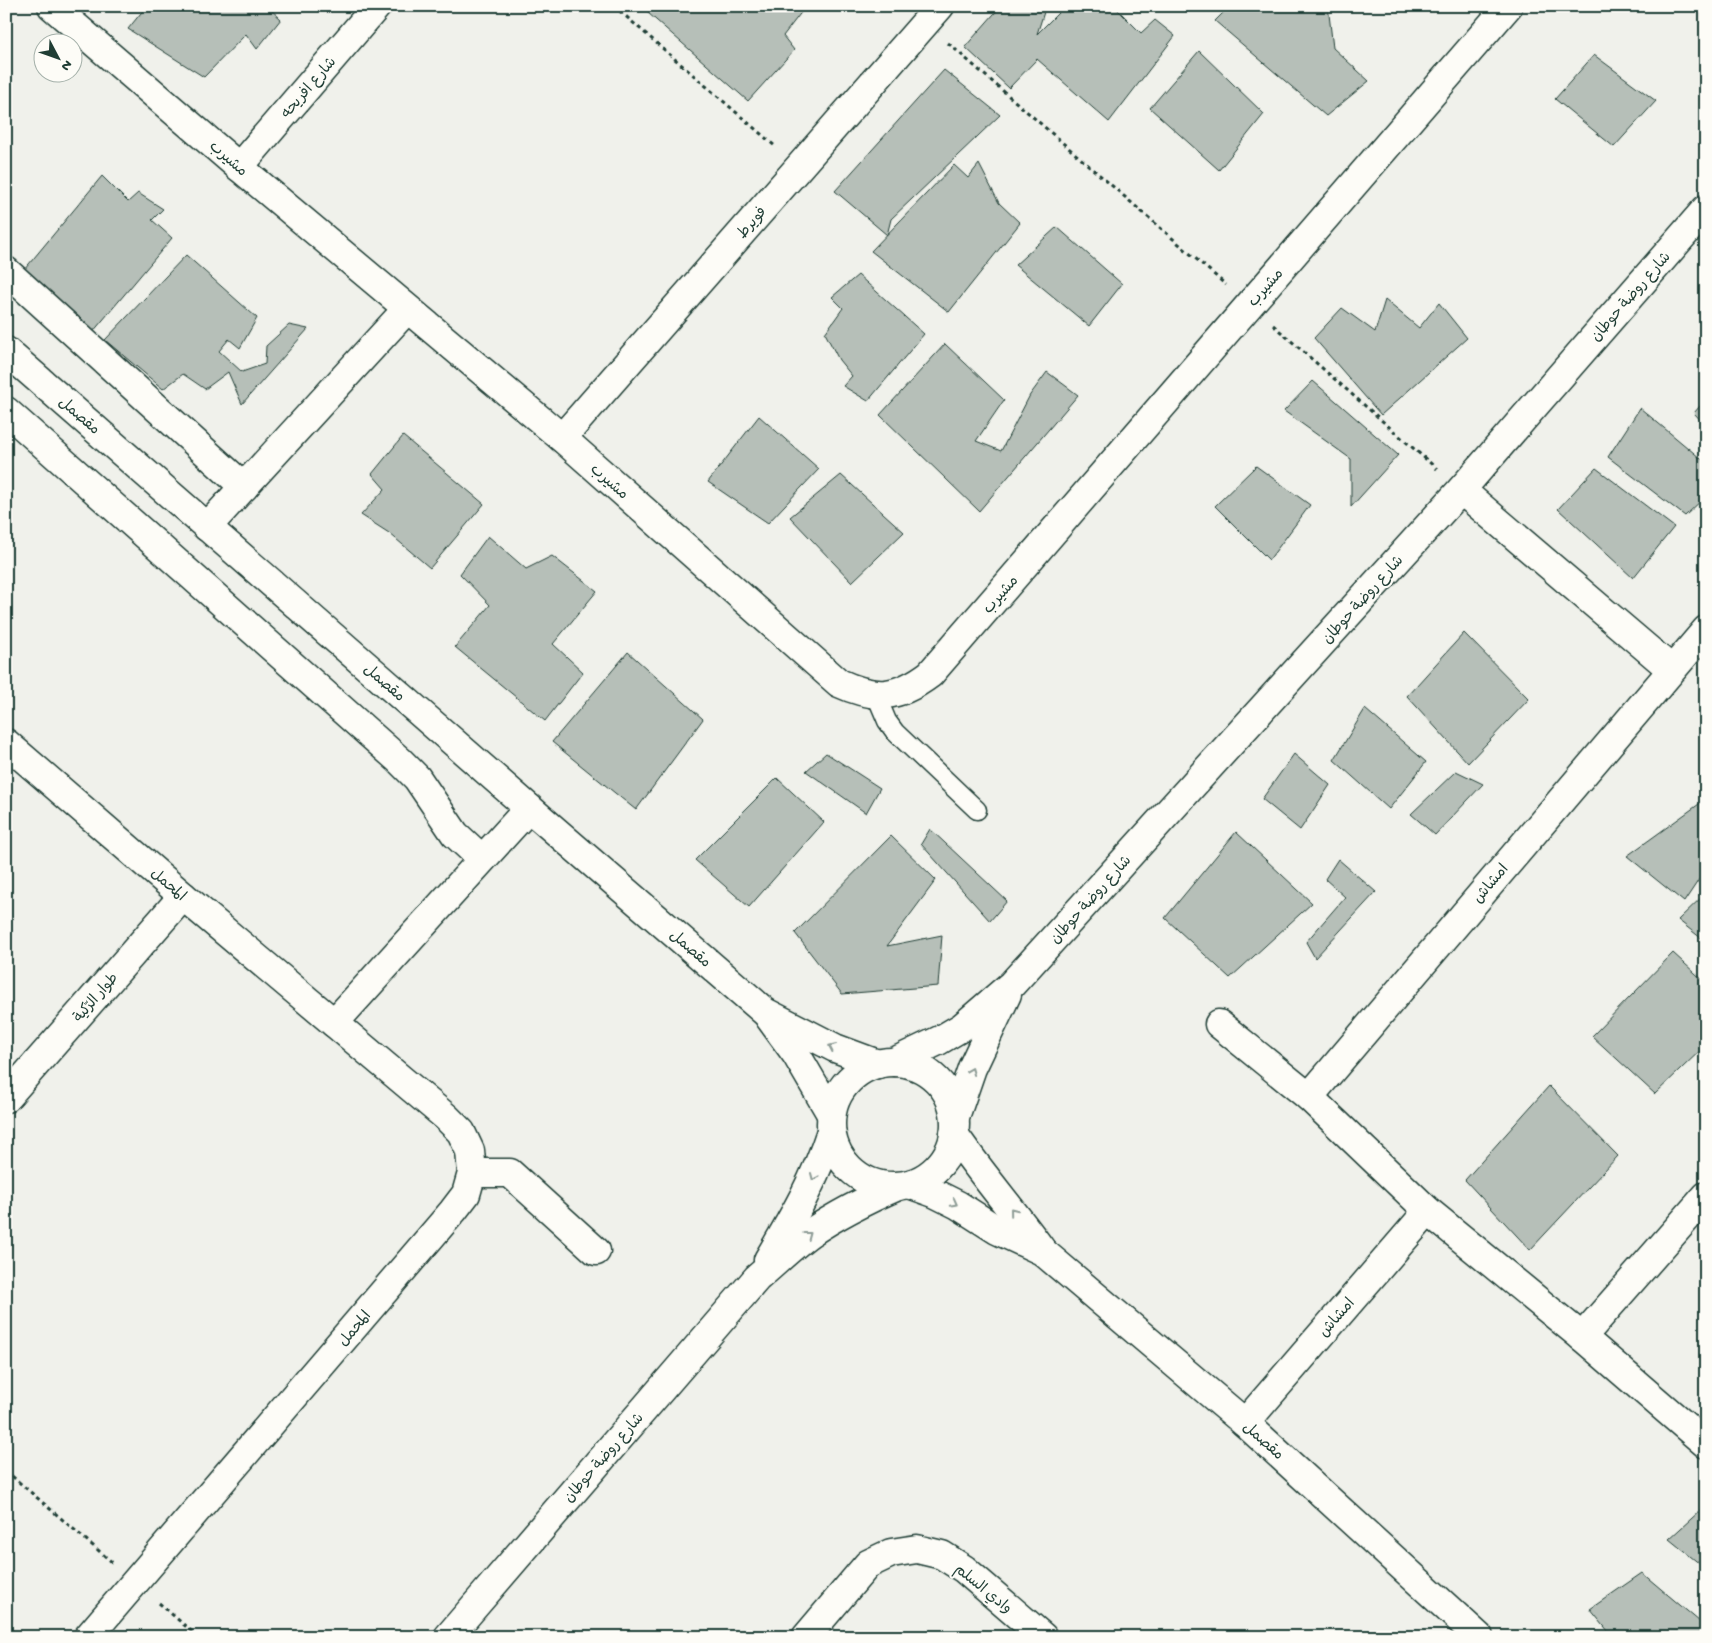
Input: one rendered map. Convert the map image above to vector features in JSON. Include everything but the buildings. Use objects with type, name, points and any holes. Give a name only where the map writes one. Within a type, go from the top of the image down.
[{"type":"street","name":"مشيرب","points":[[52,6],[239,167],[562,438],[840,683],[857,691],[876,695],[896,693],[915,686],[930,674],[1508,6]]},
{"type":"street","name":"شارع افريحه","points":[[239,167],[377,6]]},
{"type":"street","name":"فويرط","points":[[562,438],[932,15]]},
{"type":"street","name":"شارع روضة حوطان","points":[[886,1063],[940,1040],[962,1027],[1012,984],[1461,490],[1706,209]]},
{"type":"street","points":[[6,271],[244,487]]},
{"type":"street","points":[[207,527],[407,309]]},
{"type":"street","name":"مقصمل","points":[[6,351],[765,1012],[796,1054],[831,1123]]},
{"type":"street","points":[[6,411],[399,760],[422,784],[456,834],[482,859]]},
{"type":"street","points":[[1461,490],[1671,669]]},
{"type":"street","name":"امشاش","points":[[1309,1097],[1706,630]]},
{"type":"street","name":"المحمل","points":[[6,742],[183,896],[461,1132],[470,1151],[472,1173],[466,1194],[453,1211],[88,1637]]},
{"type":"street","points":[[334,1023],[529,808]]},
{"type":"street","name":"طوار الرّكية","points":[[6,1098],[183,896]]},
{"type":"street","name":"شارع روضة حوطان","points":[[954,1126],[972,1068],[1012,984]]},
{"type":"street","name":"مقصمل","points":[[765,1012],[836,1048],[886,1063]]},
{"type":"street","points":[[1220,1024],[1309,1097],[1428,1210],[1582,1337],[1706,1444]]},
{"type":"street","points":[[886,1063],[912,1065],[935,1078],[941,1084],[950,1100],[954,1126],[949,1151],[938,1166],[925,1177],[904,1185],[880,1185],[862,1178],[847,1166],[836,1150],[831,1123],[837,1097],[847,1082],[861,1071],[886,1063]]},
{"type":"street","name":"شارع روضة حوطان","points":[[757,1278],[807,1194],[824,1153],[831,1123]]},
{"type":"street","name":"مقصمل","points":[[954,1126],[983,1175],[1025,1226],[1042,1251]]},
{"type":"street","points":[[472,1173],[510,1173],[596,1252]]},
{"type":"street","name":"شارع روضة حوطان","points":[[448,1637],[757,1278],[809,1234],[837,1216],[904,1185]]},
{"type":"street","name":"مقصمل","points":[[904,1185],[934,1193],[958,1205],[997,1230],[1042,1251],[1245,1423],[1479,1637]]},
{"type":"street","points":[[1582,1337],[1706,1196]]},
{"type":"street","name":"امشاش","points":[[1245,1423],[1428,1210]]},
{"type":"street","name":"وادي السلم","points":[[806,1637],[868,1564],[891,1553],[917,1549],[942,1555],[964,1569],[1043,1637]]},
{"type":"lane","points":[[876,695],[887,721],[895,732],[977,810]]},
{"type":"path","points":[[614,6],[799,167]]},
{"type":"path","points":[[932,15],[1250,305],[1461,490]]},
{"type":"path","points":[[6,1471],[198,1637]]}]
